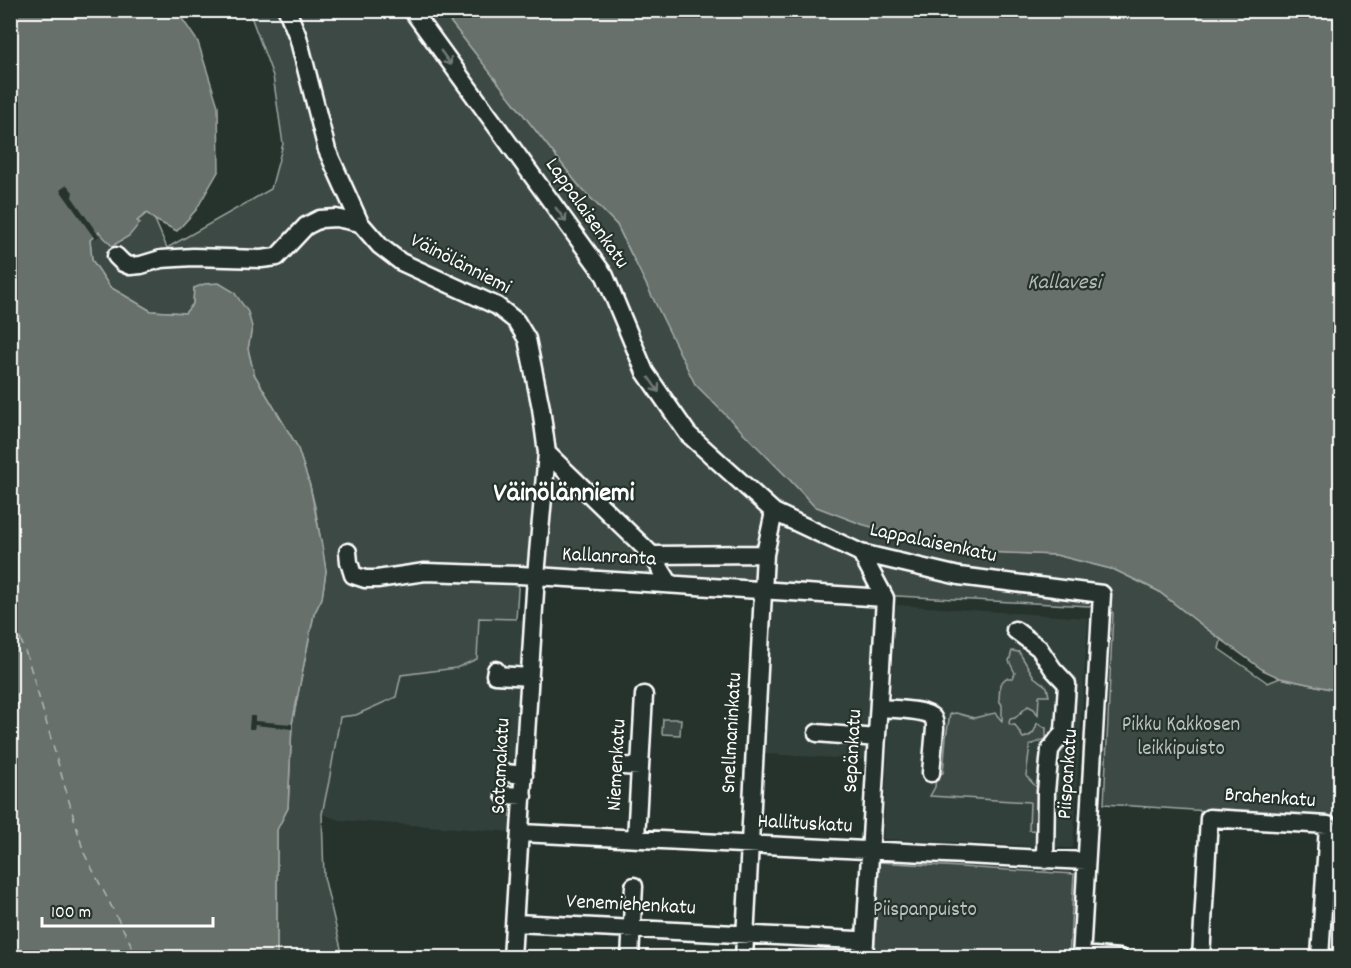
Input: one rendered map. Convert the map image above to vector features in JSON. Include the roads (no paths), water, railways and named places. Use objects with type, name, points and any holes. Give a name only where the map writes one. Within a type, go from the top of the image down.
[{"type":"street","name":"Väinölänniemi","points":[[287,10],[298,37],[327,150],[360,223],[380,246],[400,262],[497,306],[516,321],[526,339],[541,408],[547,453],[536,576]]},
{"type":"street","name":"Lappalaisenkatu","points":[[412,10],[605,276],[645,372],[688,434],[774,512],[861,554],[959,576],[1102,594]]},
{"type":"street","points":[[116,256],[130,266],[161,259],[193,257],[261,259],[277,257],[306,226],[320,219],[336,218],[360,223]]},
{"type":"street","points":[[547,453],[652,555],[670,584]]},
{"type":"street","name":"Snellmaninkatu","points":[[744,957],[765,554],[774,512]]},
{"type":"street","name":"Kallanranta","points":[[348,552],[353,575],[365,579],[425,572],[536,576],[885,598]]},
{"type":"street","points":[[652,555],[765,554]]},
{"type":"street","points":[[861,554],[885,598]]},
{"type":"street","name":"Satamakatu","points":[[512,957],[536,576]]},
{"type":"street","name":"Piispankatu","points":[[1081,956],[1102,594]]},
{"type":"street","name":"Sepänkatu","points":[[864,957],[885,598]]},
{"type":"street","points":[[1015,630],[1039,648],[1053,669],[1067,684],[1064,731],[1050,750],[1046,792],[1045,860]]},
{"type":"street","points":[[496,670],[495,675],[530,677]]},
{"type":"street","name":"Niemenkatu","points":[[636,838],[644,695]]},
{"type":"street","points":[[879,708],[919,712],[932,717],[935,721],[935,728],[931,773]]},
{"type":"street","points":[[817,734],[878,738]]},
{"type":"street","points":[[623,766],[640,767]]},
{"type":"street","points":[[506,773],[525,775]]},
{"type":"street","points":[[504,795],[523,796]]},
{"type":"street","name":"Brahenkatu","points":[[1201,957],[1209,818],[1328,825],[1320,957]]},
{"type":"street","name":"Hallituskatu","points":[[521,833],[1086,861]]},
{"type":"street","points":[[630,957],[634,886]]},
{"type":"street","name":"Venemiehenkatu","points":[[515,923],[857,940]]},
{"type":"street","points":[[1081,956],[1120,957]]},
{"type":"water","points":[[10,11],[177,11],[198,42],[218,106],[219,170],[196,210],[177,231],[155,220],[147,213],[137,221],[140,223],[129,236],[112,246],[99,232],[90,240],[92,260],[110,287],[151,311],[185,313],[193,304],[194,288],[204,284],[219,283],[234,292],[248,312],[252,327],[248,349],[254,374],[297,446],[310,486],[326,571],[322,598],[314,614],[292,724],[288,808],[277,830],[277,957],[11,957]]},
{"type":"water","name":"Kallavesi","points":[[442,11],[1340,11],[1340,691],[1280,678],[1263,670],[1158,591],[1115,570],[1056,555],[956,551],[861,524],[814,506],[695,384],[617,225],[580,187]]},
{"type":"district","name":"Väinölänniemi","points":[[564,494]]},
{"type":"park label","name":"Pikku Kakkosen leikkipuisto","points":[[1181,738]]},
{"type":"park label","name":"Piispanpuisto","points":[[925,911]]}]
